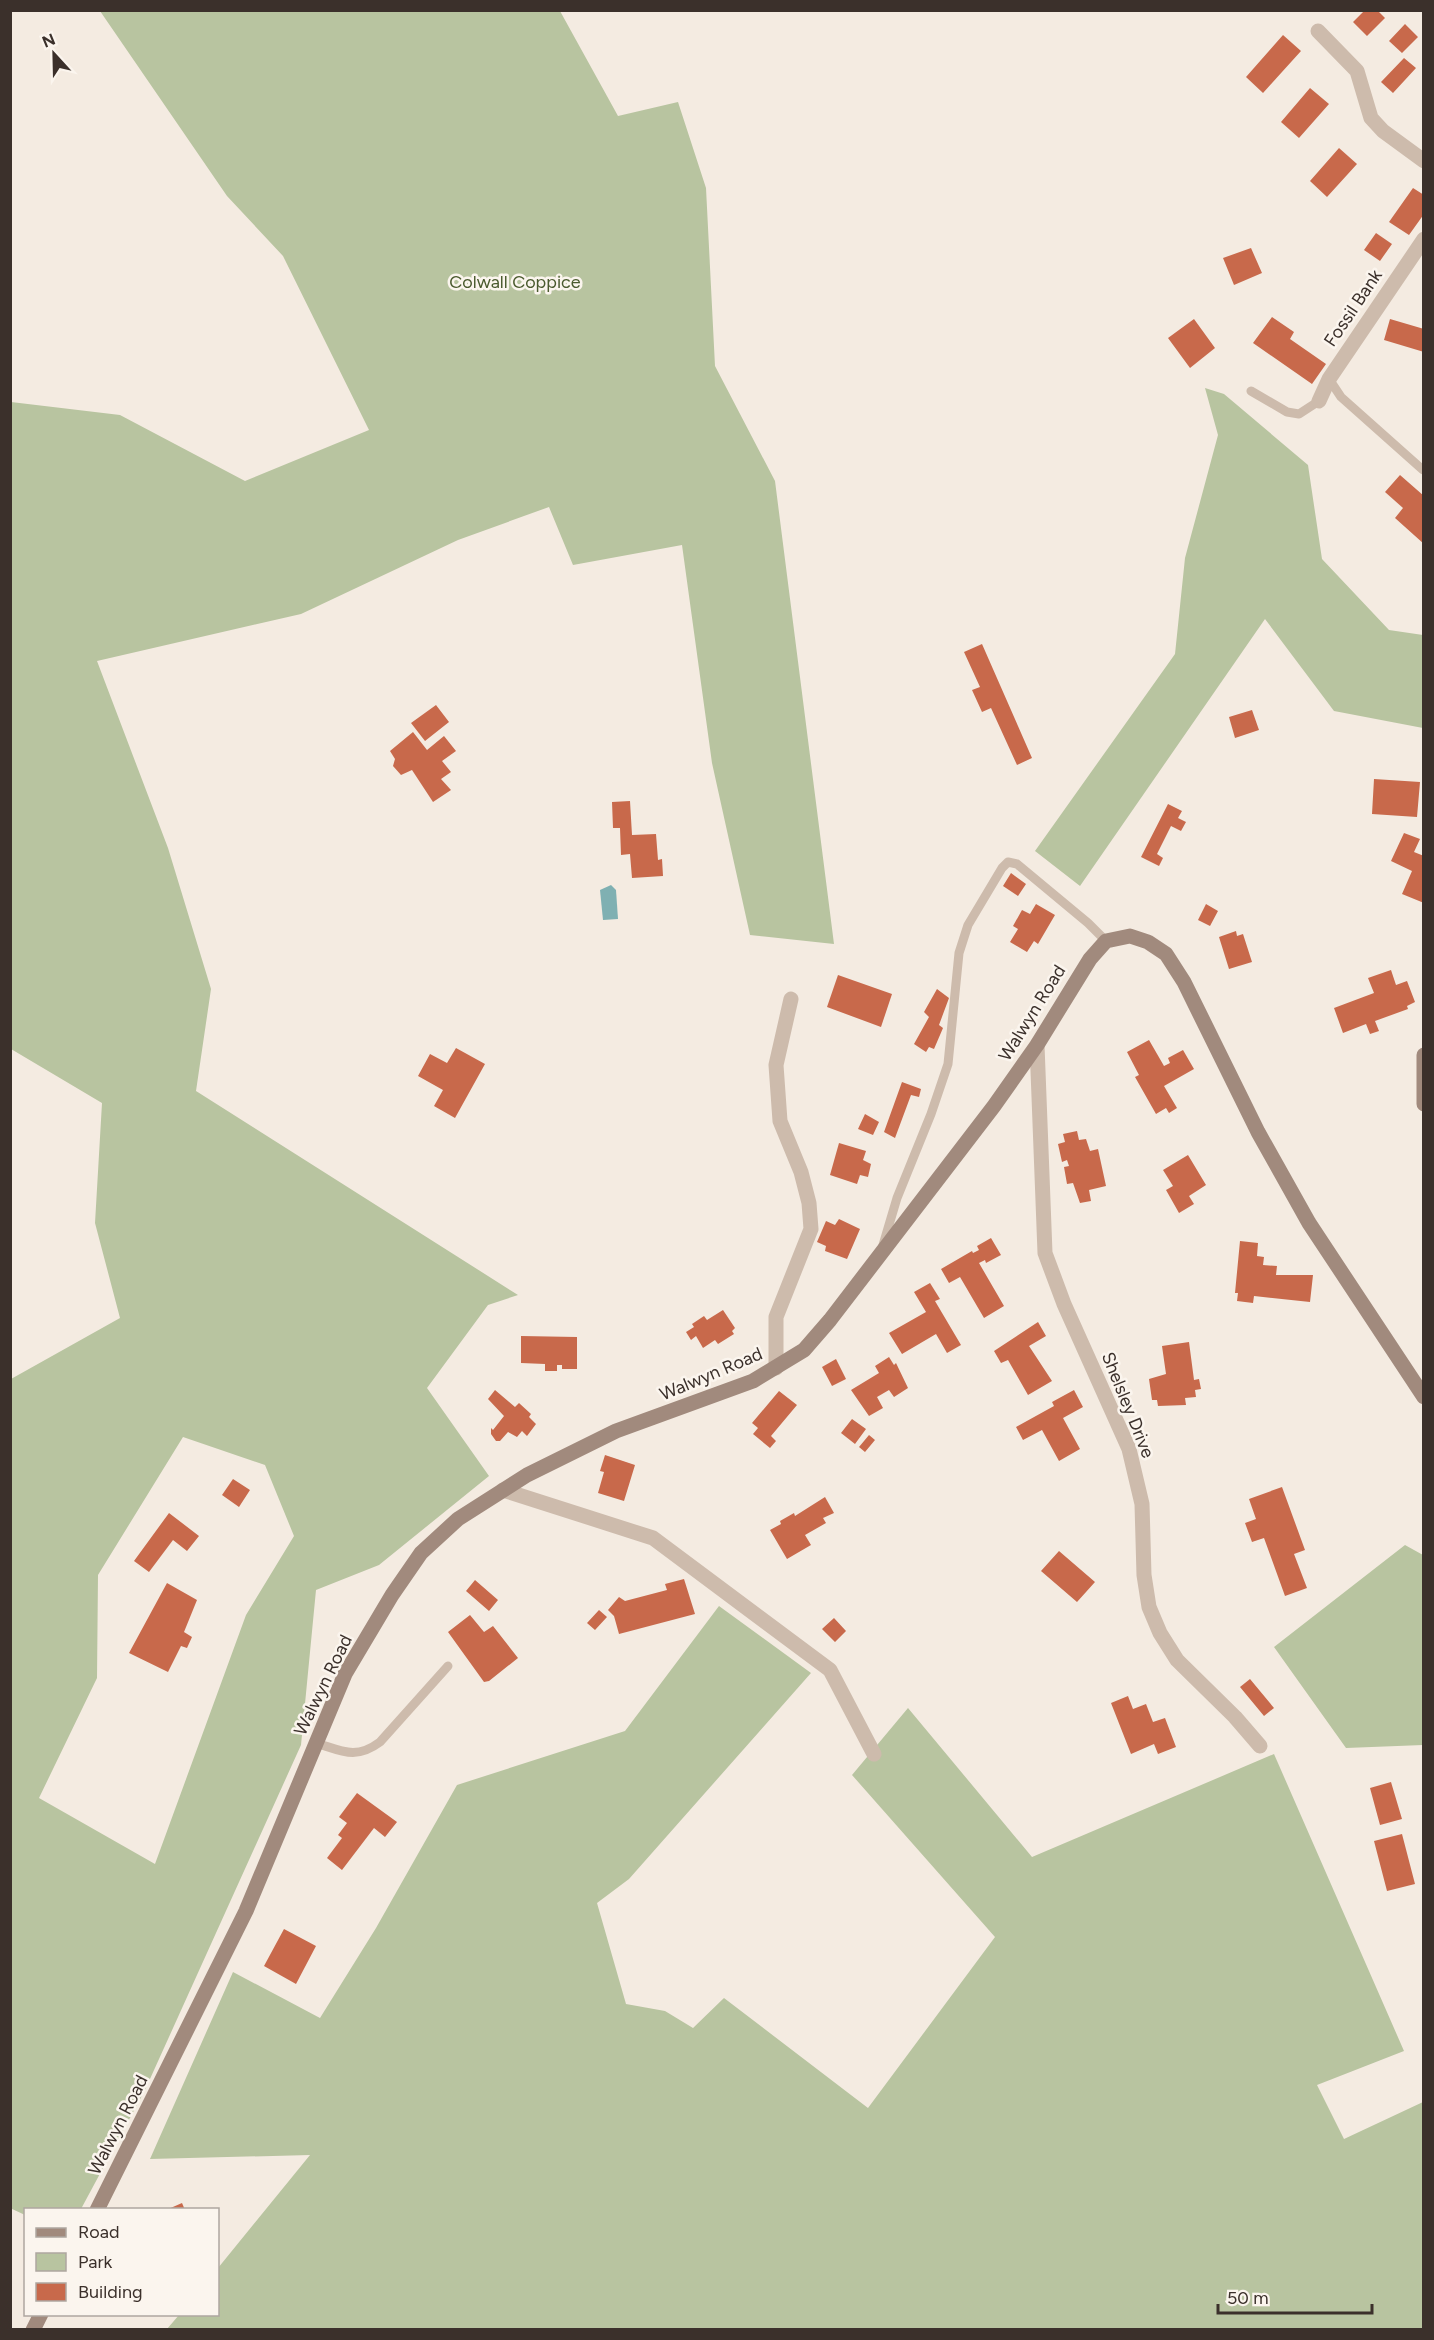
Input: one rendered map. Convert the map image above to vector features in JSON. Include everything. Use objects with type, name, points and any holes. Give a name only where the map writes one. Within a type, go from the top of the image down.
[{"type":"main road","points":[[1106,941],[1130,936],[1148,942],[1166,954],[1184,982],[1258,1132],[1309,1223],[1424,1397]]},
{"type":"main road","name":"Walwyn Road","points":[[98,2208],[246,1911],[345,1674],[392,1595],[421,1553],[458,1519],[527,1475],[616,1431],[704,1401],[753,1381],[804,1350],[994,1106],[1037,1045],[1073,984],[1106,941]]},
{"type":"main road","points":[[1424,1055],[1424,1104]]},
{"type":"main road","points":[[33,2330],[40,2316]]},
{"type":"street","points":[[1318,31],[1357,70],[1371,118],[1383,132],[1424,161]]},
{"type":"street","name":"Fossil Bank","points":[[1319,401],[1329,379],[1424,239]]},
{"type":"street","points":[[776,1368],[776,1317],[811,1229],[809,1203],[801,1172],[780,1121],[777,1065],[790,999]]},
{"type":"street","name":"Shelsley Drive","points":[[1037,1045],[1045,1253],[1064,1304],[1129,1449],[1142,1504],[1144,1575],[1149,1607],[1160,1634],[1177,1660],[1235,1717],[1260,1746]]},
{"type":"street","points":[[502,1490],[653,1538],[830,1670],[874,1754]]},
{"type":"lane","points":[[1329,379],[1341,397],[1423,470]]},
{"type":"lane","points":[[1251,391],[1287,412],[1299,414],[1319,401]]},
{"type":"lane","points":[[881,1254],[897,1198],[931,1114],[948,1064],[959,953],[968,925],[1002,868],[1008,862],[1017,864],[1088,923],[1106,941]]},
{"type":"lane","points":[[316,1743],[351,1754],[368,1751],[380,1742],[448,1666]]},
{"type":"green space","name":"Colwall Coppice","points":[[100,11],[560,11],[618,116],[678,102],[706,188],[715,366],[775,481],[834,944],[750,935],[712,763],[682,545],[573,565],[549,507],[458,540],[301,614],[97,661],[168,848],[211,989],[196,1091],[518,1295],[488,1305],[427,1388],[489,1476],[379,1565],[316,1590],[301,1745],[145,2090],[82,2208],[24,2208],[24,2215],[10,2208],[11,1379],[120,1318],[95,1223],[102,1103],[11,1049],[11,402],[120,415],[245,481],[369,430],[283,256],[227,196]],"holes":[[[183,1437],[265,1465],[294,1536],[246,1615],[155,1864],[39,1798],[97,1678],[98,1575]]]},
{"type":"green space","points":[[1205,388],[1224,394],[1308,465],[1322,559],[1389,630],[1423,635],[1423,728],[1334,711],[1265,619],[1080,886],[1035,851],[1175,654],[1185,558],[1218,435]]},
{"type":"green space","points":[[1405,1545],[1423,1555],[1423,1745],[1346,1748],[1274,1647]]},
{"type":"green space","points":[[719,1606],[811,1673],[629,1879],[597,1903],[626,2004],[665,2011],[693,2028],[724,1998],[868,2108],[995,1937],[852,1775],[908,1708],[1032,1857],[1274,1754],[1404,2051],[1317,2085],[1344,2139],[1423,2102],[1423,2329],[167,2329],[178,2316],[219,2316],[219,2267],[310,2155],[150,2159],[233,1972],[320,2018],[376,1928],[457,1785],[625,1731]]},
{"type":"water","points":[[611,885],[616,890],[618,919],[603,920],[600,890]]},
{"type":"building","points":[[1365,10],[1377,10],[1385,18],[1367,36],[1353,22]]},
{"type":"building","points":[[1405,24],[1418,37],[1402,53],[1389,41]]},
{"type":"building","points":[[1283,35],[1301,51],[1263,93],[1246,77]]},
{"type":"building","points":[[1404,58],[1416,68],[1393,93],[1381,82]]},
{"type":"building","points":[[1310,88],[1329,104],[1299,138],[1281,122]]},
{"type":"building","points":[[1339,148],[1357,164],[1327,197],[1310,181]]},
{"type":"building","points":[[1413,188],[1424,195],[1424,214],[1409,235],[1389,222]]},
{"type":"building","points":[[1376,233],[1392,244],[1380,261],[1364,250]]},
{"type":"building","points":[[1251,248],[1262,273],[1234,285],[1223,258]]},
{"type":"building","points":[[1272,317],[1294,332],[1290,339],[1326,364],[1312,384],[1253,343]]},
{"type":"building","points":[[1194,319],[1215,348],[1190,368],[1168,338]]},
{"type":"building","points":[[1390,319],[1424,329],[1424,352],[1384,340]]},
{"type":"building","points":[[1400,475],[1424,496],[1424,544],[1395,518],[1403,508],[1385,492]]},
{"type":"building","points":[[982,644],[1032,758],[1017,765],[991,708],[982,712],[972,690],[980,687],[964,652]]},
{"type":"building","points":[[436,705],[449,722],[425,741],[411,723]]},
{"type":"building","points":[[1252,710],[1259,730],[1235,738],[1229,717]]},
{"type":"building","points":[[413,732],[427,750],[444,736],[456,751],[442,761],[451,772],[441,779],[451,790],[433,802],[412,770],[401,775],[393,766],[395,759],[390,751]]},
{"type":"building","points":[[1374,779],[1420,782],[1417,817],[1372,814]]},
{"type":"building","points":[[630,801],[632,835],[656,834],[658,860],[662,859],[663,876],[632,878],[630,854],[621,855],[620,828],[613,828],[612,802]]},
{"type":"building","points":[[1168,804],[1182,811],[1178,818],[1186,822],[1181,831],[1171,826],[1157,854],[1163,858],[1159,866],[1141,857]]},
{"type":"building","points":[[1404,833],[1420,839],[1414,852],[1424,856],[1424,903],[1402,894],[1412,871],[1391,861]]},
{"type":"building","points":[[1011,873],[1026,884],[1018,896],[1003,886]]},
{"type":"building","points":[[1036,904],[1055,915],[1038,944],[1034,941],[1027,952],[1010,942],[1018,929],[1013,926],[1022,910],[1030,914]]},
{"type":"building","points":[[1206,904],[1218,911],[1210,926],[1198,920]]},
{"type":"building","points":[[1236,931],[1237,936],[1243,934],[1252,962],[1229,969],[1219,937]]},
{"type":"building","points":[[1391,970],[1396,985],[1407,981],[1415,1002],[1407,1006],[1408,1009],[1375,1021],[1379,1031],[1370,1034],[1366,1024],[1343,1033],[1334,1008],[1374,993],[1368,978]]},
{"type":"building","points":[[838,975],[892,994],[881,1027],[827,1007]]},
{"type":"building","points":[[937,989],[949,998],[939,1025],[943,1028],[934,1049],[929,1047],[926,1052],[914,1044],[929,1017],[924,1012]]},
{"type":"building","points":[[1149,1040],[1164,1066],[1170,1063],[1168,1058],[1183,1050],[1194,1069],[1164,1086],[1177,1108],[1169,1113],[1166,1108],[1156,1114],[1135,1077],[1139,1075],[1127,1052]]},
{"type":"building","points":[[456,1048],[485,1064],[455,1118],[434,1106],[443,1090],[418,1076],[430,1054],[447,1063]]},
{"type":"building","points":[[902,1082],[921,1089],[919,1097],[911,1095],[895,1138],[884,1132]]},
{"type":"building","points":[[865,1114],[879,1122],[873,1135],[858,1129]]},
{"type":"building","points":[[1077,1131],[1079,1140],[1086,1139],[1090,1151],[1098,1149],[1106,1186],[1089,1190],[1091,1201],[1080,1203],[1073,1183],[1067,1184],[1064,1167],[1069,1166],[1067,1160],[1062,1162],[1058,1144],[1065,1142],[1063,1134]]},
{"type":"building","points":[[839,1143],[866,1151],[863,1160],[871,1164],[868,1177],[860,1175],[857,1184],[830,1175]]},
{"type":"building","points":[[1188,1155],[1206,1185],[1189,1196],[1194,1204],[1179,1213],[1166,1190],[1173,1186],[1163,1170]]},
{"type":"building","points":[[839,1219],[860,1229],[847,1259],[825,1251],[826,1246],[817,1242],[826,1221],[835,1225]]},
{"type":"building","points":[[991,1238],[1001,1255],[986,1263],[985,1260],[979,1263],[1004,1306],[984,1318],[960,1277],[949,1283],[941,1269],[972,1251],[973,1253],[979,1250],[977,1246]]},
{"type":"building","points":[[1240,1241],[1258,1243],[1257,1256],[1264,1257],[1263,1265],[1277,1266],[1276,1275],[1313,1275],[1310,1302],[1254,1296],[1253,1303],[1237,1301],[1238,1293],[1235,1293]]},
{"type":"building","points":[[930,1283],[940,1299],[935,1301],[961,1345],[947,1353],[936,1334],[902,1354],[889,1333],[926,1312],[914,1292]]},
{"type":"building","points":[[723,1310],[735,1328],[732,1331],[734,1334],[718,1344],[715,1340],[703,1348],[696,1336],[691,1340],[686,1332],[694,1327],[692,1324],[704,1316],[707,1320]]},
{"type":"building","points":[[1038,1322],[1046,1336],[1029,1346],[1052,1381],[1028,1395],[1008,1360],[1001,1363],[994,1351]]},
{"type":"building","points":[[521,1336],[577,1337],[577,1369],[562,1369],[562,1365],[557,1365],[557,1371],[545,1371],[545,1364],[521,1363]]},
{"type":"building","points":[[1189,1342],[1194,1380],[1199,1379],[1201,1389],[1195,1390],[1196,1397],[1185,1398],[1186,1405],[1158,1406],[1157,1400],[1152,1400],[1149,1379],[1166,1374],[1162,1346]]},
{"type":"building","points":[[889,1357],[894,1365],[896,1363],[908,1388],[894,1397],[889,1390],[877,1397],[883,1408],[869,1416],[851,1390],[879,1373],[875,1366]]},
{"type":"building","points":[[836,1359],[846,1379],[832,1386],[822,1367]]},
{"type":"building","points":[[495,1390],[515,1407],[519,1403],[531,1414],[529,1417],[536,1424],[527,1436],[522,1431],[517,1437],[508,1432],[500,1441],[496,1441],[491,1434],[491,1428],[493,1430],[504,1416],[488,1399]]},
{"type":"building","points":[[1074,1390],[1083,1407],[1063,1418],[1080,1449],[1059,1461],[1042,1430],[1023,1440],[1016,1427],[1054,1406],[1052,1402]]},
{"type":"building","points":[[779,1391],[797,1405],[771,1436],[776,1441],[770,1448],[753,1434],[758,1428],[752,1423]]},
{"type":"building","points":[[852,1419],[866,1429],[855,1444],[841,1433]]},
{"type":"building","points":[[869,1435],[875,1440],[865,1452],[859,1447]]},
{"type":"building","points":[[605,1455],[635,1465],[624,1501],[598,1493],[604,1472],[600,1471]]},
{"type":"building","points":[[233,1479],[250,1490],[239,1507],[222,1495]]},
{"type":"building","points":[[1282,1487],[1305,1550],[1294,1554],[1307,1588],[1285,1596],[1264,1538],[1252,1542],[1245,1523],[1256,1519],[1249,1499]]},
{"type":"building","points":[[825,1497],[834,1513],[823,1518],[826,1523],[805,1535],[811,1545],[787,1559],[770,1530],[781,1524],[780,1521],[794,1513],[795,1516]]},
{"type":"building","points":[[169,1513],[199,1536],[187,1551],[173,1540],[149,1572],[134,1561]]},
{"type":"building","points":[[1059,1551],[1095,1582],[1077,1602],[1041,1571]]},
{"type":"building","points":[[684,1579],[695,1614],[619,1634],[614,1616],[608,1610],[619,1597],[625,1601],[667,1590],[665,1584]]},
{"type":"building","points":[[475,1580],[498,1600],[489,1611],[466,1591]]},
{"type":"building","points":[[167,1583],[197,1600],[184,1632],[192,1637],[187,1648],[181,1646],[168,1672],[129,1653]]},
{"type":"building","points":[[599,1610],[607,1617],[595,1630],[587,1623]]},
{"type":"building","points":[[470,1615],[484,1632],[493,1626],[518,1658],[489,1681],[484,1682],[448,1632]]},
{"type":"building","points":[[834,1618],[846,1631],[835,1642],[822,1629]]},
{"type":"building","points":[[1250,1679],[1274,1708],[1264,1716],[1240,1687]]},
{"type":"building","points":[[1128,1696],[1133,1709],[1146,1704],[1153,1722],[1165,1718],[1176,1747],[1158,1754],[1154,1744],[1131,1754],[1111,1703]]},
{"type":"building","points":[[1391,1782],[1402,1819],[1380,1825],[1370,1788]]},
{"type":"building","points":[[357,1793],[397,1822],[385,1837],[374,1828],[342,1870],[327,1858],[342,1838],[338,1835],[347,1823],[339,1817]]},
{"type":"building","points":[[1402,1834],[1415,1884],[1387,1891],[1374,1841]]},
{"type":"building","points":[[284,1929],[316,1946],[296,1984],[264,1966]]},
{"type":"building","points":[[182,2203],[184,2208],[171,2208]]}]
